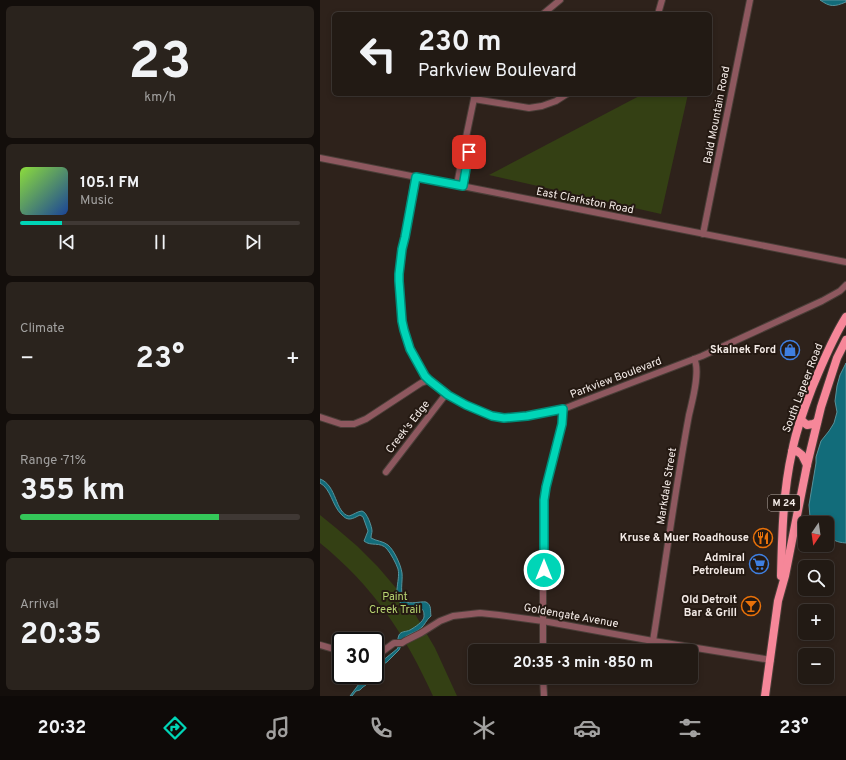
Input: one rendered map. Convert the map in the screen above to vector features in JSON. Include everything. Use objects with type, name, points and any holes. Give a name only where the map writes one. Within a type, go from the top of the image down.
[{"type":"main road","name":"South Lapeer Road","points":[[781,589],[784,510],[792,452],[800,419],[824,360],[846,317]]},
{"type":"main road","name":"South Lapeer Road","points":[[765,696],[778,601],[785,576],[807,465],[821,406],[846,340]]},
{"type":"main road","points":[[800,419],[807,425],[817,422]]},
{"type":"main road","points":[[792,452],[797,451],[802,455],[807,465]]},
{"type":"street","points":[[545,12],[560,0]]},
{"type":"street","points":[[659,12],[662,0]]},
{"type":"street","name":"Bald Mountain Road","points":[[703,234],[750,0]]},
{"type":"street","points":[[460,186],[469,152],[465,142],[475,97],[529,108],[542,106],[556,101],[564,96]]},
{"type":"street","name":"East Clarkston Road","points":[[320,158],[846,262]]},
{"type":"street","name":"Parkview Boulevard","points":[[416,177],[399,267],[402,321],[410,349],[429,380],[446,394],[466,405],[492,416],[504,418],[527,416],[563,409],[623,387],[694,359],[822,301],[840,291],[846,285]]},
{"type":"street","name":"Markdale Street","points":[[653,641],[680,462],[695,385],[697,370],[694,359]]},
{"type":"street","points":[[320,417],[341,424],[354,424],[421,383],[429,380]]},
{"type":"street","name":"Creek's Edge","points":[[386,472],[446,394]]},
{"type":"street","points":[[543,644],[544,500],[562,424],[563,409]]},
{"type":"street","name":"Goldengate Avenue","points":[[384,650],[394,643],[402,643],[440,621],[453,616],[480,613],[543,621],[771,660]]},
{"type":"street","points":[[320,645],[332,649]]},
{"type":"street","points":[[543,684],[544,696]]},
{"type":"green space","points":[[639,96],[688,96],[661,214],[489,175]]},
{"type":"green space","name":"Paint Creek Trail","points":[[320,515],[357,546],[405,597],[435,648],[457,696],[433,696],[411,652],[386,612],[356,576],[320,543]]},
{"type":"water","points":[[820,0],[846,0],[846,2],[832,6]]},
{"type":"water","points":[[846,363],[846,543],[834,540],[834,516],[810,516],[809,505],[816,457],[821,441],[834,423],[837,412],[835,401],[840,375]]},
{"type":"water","points":[[320,479],[326,482],[330,487],[344,514],[349,516],[360,511],[364,512],[371,526],[371,538],[386,544],[393,550],[401,570],[402,595],[405,601],[410,603],[426,602],[430,606],[431,616],[424,625],[419,630],[404,638],[401,642],[399,650],[384,664],[384,660],[398,648],[399,635],[420,623],[424,617],[424,612],[421,608],[405,606],[401,603],[397,594],[398,569],[390,553],[381,545],[370,544],[364,541],[368,531],[363,517],[360,515],[355,518],[348,519],[343,517],[327,489],[320,483]]},
{"type":"water","points":[[359,684],[367,684],[360,690],[356,691],[352,696],[350,696]]},
{"type":"place","name":"Skalnek Ford","points":[[790,350]]},
{"type":"place","name":"Kruse & Muer Roadhouse","points":[[763,538]]},
{"type":"place","name":"Admiral Petroleum","points":[[759,564]]},
{"type":"place","name":"Old Detroit Bar & Grill","points":[[751,606]]},
{"type":"route","points":[[469,152],[463,186],[416,177],[400,260],[399,281],[402,321],[410,349],[425,376],[456,400],[492,416],[504,418],[527,416],[563,409],[562,424],[544,500],[544,570]]}]
